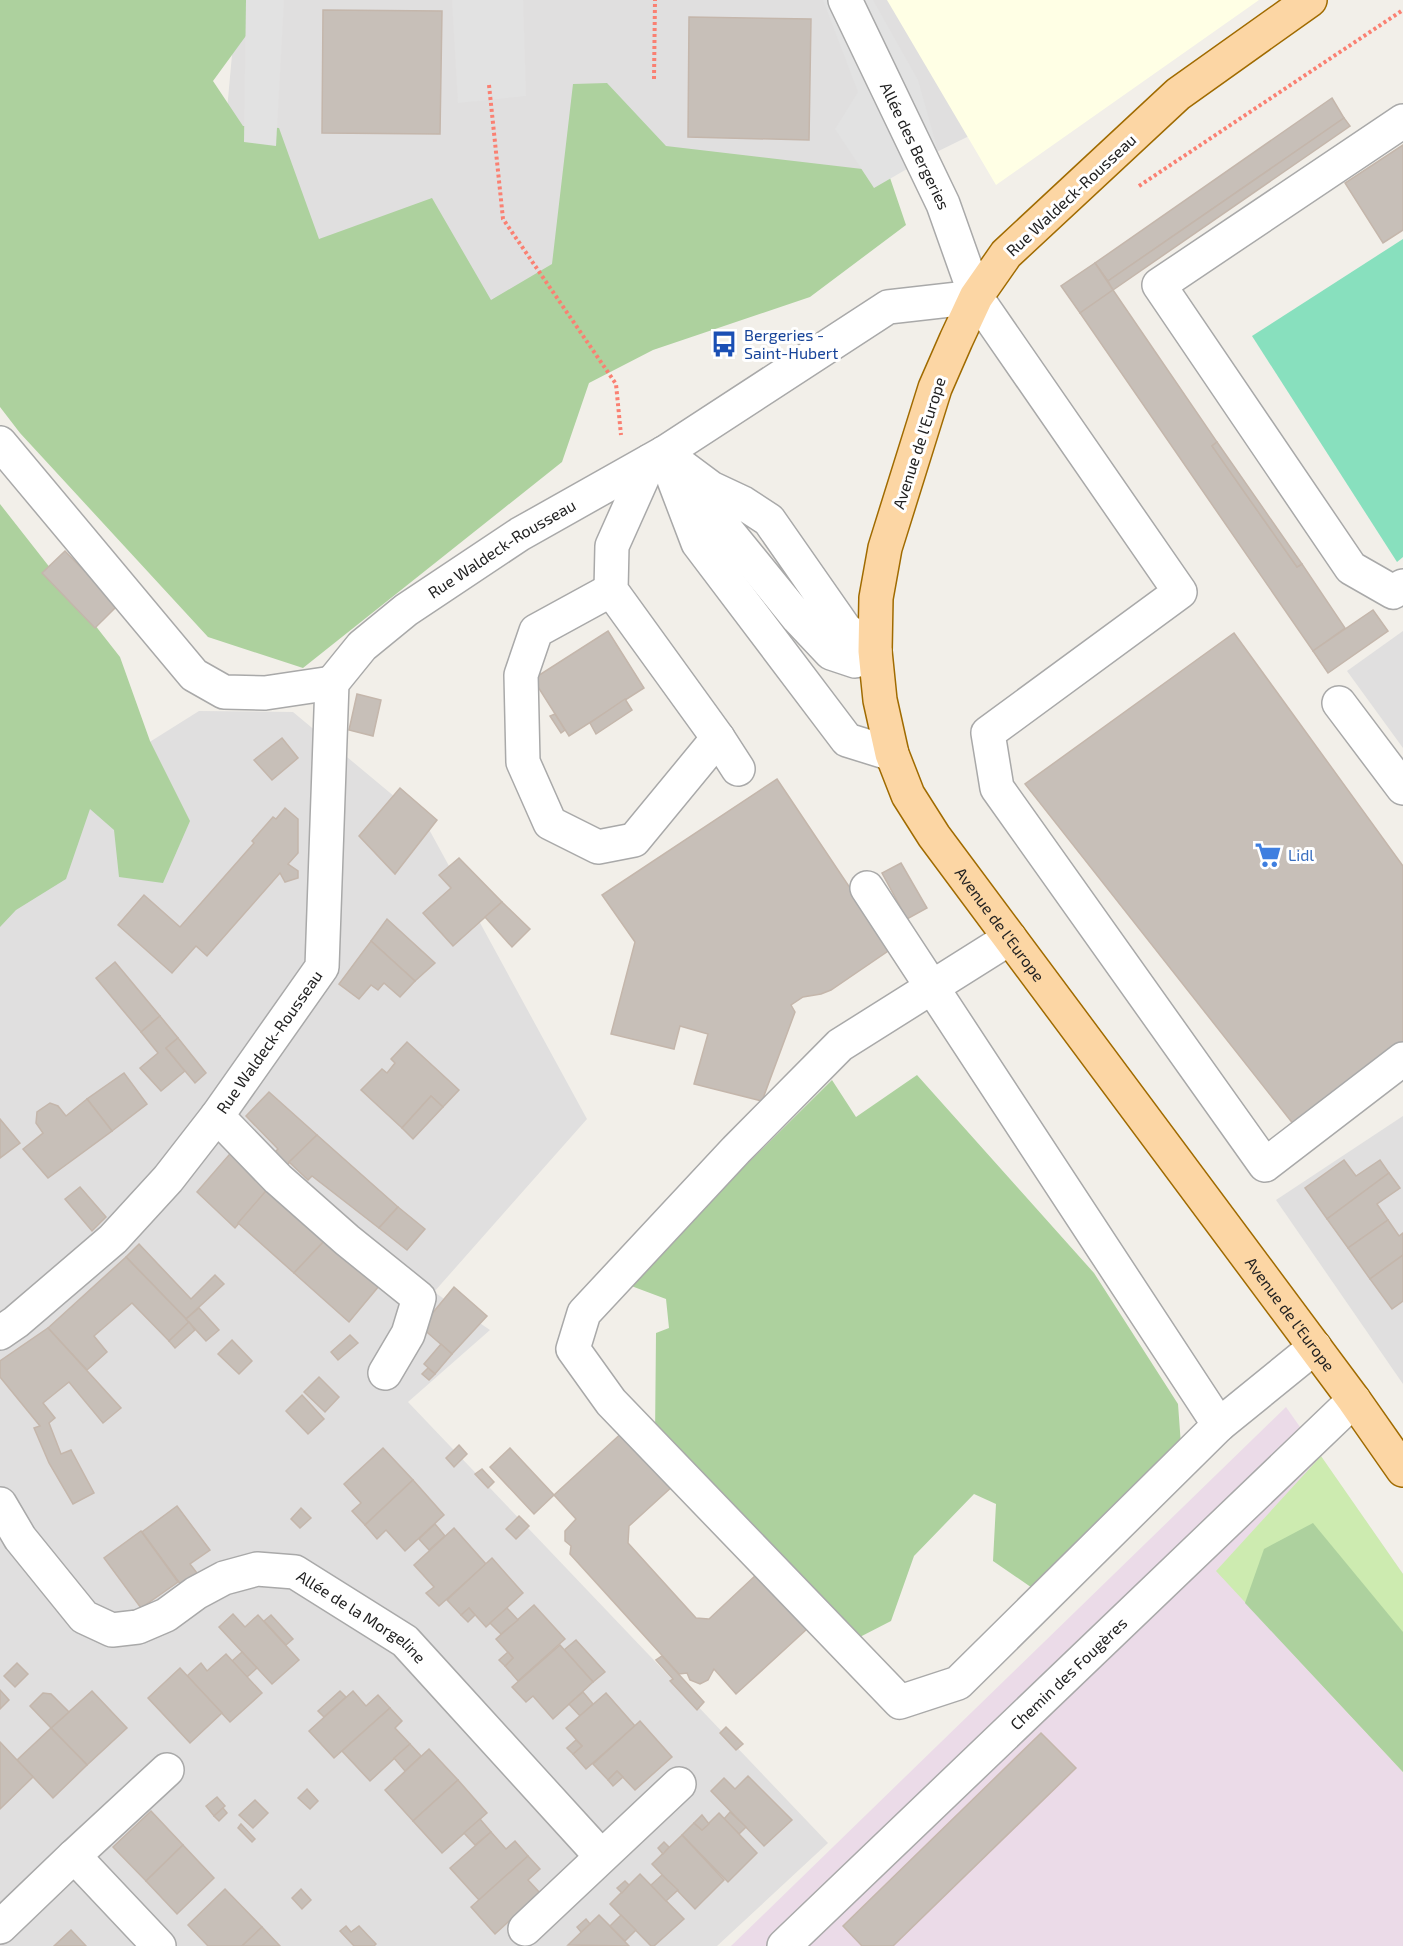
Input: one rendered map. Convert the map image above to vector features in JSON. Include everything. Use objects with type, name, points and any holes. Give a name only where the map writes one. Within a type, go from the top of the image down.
[{"type":"main road","name":"Rue Waldeck-Rousseau","points":[[976,297],[1006,254],[1178,94],[1310,0]]},
{"type":"main road","name":"Avenue de l'Europe","points":[[976,297],[935,388],[885,548],[876,598],[875,651],[880,700],[892,754],[908,795],[934,836],[1315,1347],[1403,1470]]},
{"type":"street","name":"Allée des Bergeries","points":[[845,0],[944,204],[976,297],[1180,592],[988,733],[998,788],[1265,1165],[1403,1059]]},
{"type":"street","points":[[1403,121],[1159,285],[1351,568],[1394,592],[1403,586]]},
{"type":"street","name":"Rue Waldeck-Rousseau","points":[[0,1333],[113,1239],[168,1179],[217,1116],[322,967],[332,683],[362,646],[406,610],[520,534],[648,462],[888,307],[976,297]]},
{"type":"street","points":[[0,443],[194,675],[224,692],[265,693],[332,683]]},
{"type":"street","points":[[648,462],[612,546],[611,590],[738,769]]},
{"type":"street","points":[[648,462],[711,488],[742,503],[769,520],[846,629],[875,651]]},
{"type":"street","points":[[648,462],[698,543],[847,740],[892,754]]},
{"type":"street","points":[[611,590],[536,632],[521,675],[523,762],[550,823],[598,847],[634,840],[718,738]]},
{"type":"street","points":[[1339,703],[1403,788]]},
{"type":"street","points":[[867,888],[1219,1425]]},
{"type":"street","points":[[1010,938],[840,1045],[736,1150],[584,1313],[573,1349],[611,1401],[900,1702],[958,1683],[1219,1425],[1315,1347]]},
{"type":"street","points":[[217,1116],[278,1179],[347,1240],[419,1298],[408,1334],[385,1373]]},
{"type":"street","name":"Chemin des Fougères","points":[[784,1946],[1354,1400]]},
{"type":"street","name":"Allée de la Morgeline","points":[[0,1504],[20,1538],[84,1617],[111,1630],[138,1627],[166,1615],[196,1593],[224,1578],[257,1569],[295,1572],[405,1641],[601,1856]]},
{"type":"street","points":[[0,1927],[167,1770]]},
{"type":"street","points":[[525,1929],[680,1785]]},
{"type":"street","points":[[74,1856],[159,1946]]},
{"type":"path","points":[[654,79],[655,0]]},
{"type":"path","points":[[1130,192],[1403,10]]},
{"type":"path","points":[[489,86],[503,219],[616,384],[621,442],[648,462]]},
{"type":"shaded area","points":[[237,0],[1123,0],[1028,107],[745,246],[435,317],[218,209]]},
{"type":"shaded area","points":[[246,0],[284,0],[276,146],[244,142]]},
{"type":"shaded area","points":[[452,0],[523,0],[526,96],[458,103]]},
{"type":"shaded area","points":[[823,0],[873,0],[918,80],[938,151],[874,188],[835,129],[858,92]]},
{"type":"shaded area","points":[[887,0],[1259,0],[996,185]]},
{"type":"shaded area","points":[[1403,631],[1403,748],[1347,671]]},
{"type":"shaded area","points":[[199,711],[293,712],[425,822],[587,1119],[434,1292],[490,1330],[408,1402],[828,1843],[717,1946],[0,1946],[0,836]]},
{"type":"shaded area","points":[[1403,1116],[1403,1384],[1276,1200]]},
{"type":"shaded area","points":[[1286,1407],[1403,1574],[1403,1946],[731,1946]]},
{"type":"green space","points":[[0,0],[257,0],[248,33],[213,81],[243,126],[279,128],[319,239],[432,198],[491,300],[552,264],[573,84],[607,83],[666,146],[888,172],[906,225],[810,297],[653,350],[589,383],[562,462],[303,668],[208,637],[20,433],[0,407]]},
{"type":"green space","points":[[1403,239],[1403,557],[1397,562],[1252,336]]},
{"type":"green space","points":[[0,504],[120,657],[150,741],[190,821],[163,883],[119,877],[114,830],[90,809],[66,879],[16,910],[0,927]]},
{"type":"green space","points":[[917,1075],[1094,1273],[1178,1404],[1181,1445],[1038,1592],[993,1561],[996,1504],[974,1494],[914,1556],[891,1621],[856,1639],[655,1438],[656,1333],[669,1328],[666,1299],[626,1284],[832,1080],[856,1117]]},
{"type":"green space","points":[[1321,1456],[1403,1574],[1403,1772],[1216,1571]]},
{"type":"green space","points":[[1313,1523],[1403,1632],[1403,1772],[1245,1603],[1264,1549]]},
{"type":"building","points":[[323,10],[442,11],[440,134],[322,133]]},
{"type":"building","points":[[689,17],[811,19],[809,140],[688,137]]},
{"type":"building","points":[[1332,98],[1344,118],[1108,281],[1095,263]]},
{"type":"building","points":[[1344,118],[1350,126],[1113,290],[1108,281]]},
{"type":"building","points":[[1403,145],[1403,230],[1383,243],[1345,183]]},
{"type":"building","points":[[1095,263],[1113,290],[1080,313],[1061,286]]},
{"type":"building","points":[[1113,290],[1217,442],[1212,446],[1297,567],[1302,564],[1345,628],[1313,651],[1080,313]]},
{"type":"building","points":[[1217,442],[1302,564],[1297,567],[1212,446]]},
{"type":"building","points":[[65,551],[118,605],[95,628],[42,573]]},
{"type":"building","points":[[1373,610],[1388,631],[1328,673],[1313,651]]},
{"type":"building","points":[[608,631],[644,688],[569,736],[533,679]]},
{"type":"building","name":"Lidl","points":[[1234,633],[1403,866],[1403,1047],[1294,1125],[1025,784]]},
{"type":"building","points":[[357,694],[381,700],[373,736],[349,730]]},
{"type":"building","points":[[625,699],[632,710],[596,734],[590,723]]},
{"type":"building","points":[[555,714],[565,730],[561,733],[550,716]]},
{"type":"building","points":[[282,738],[298,758],[272,780],[254,760]]},
{"type":"building","points":[[777,779],[891,949],[831,990],[803,997],[791,1005],[795,1012],[762,1101],[694,1084],[708,1034],[680,1026],[674,1049],[611,1034],[635,942],[602,895]]},
{"type":"building","points":[[400,788],[437,820],[395,874],[359,836]]},
{"type":"building","points":[[285,808],[298,819],[298,853],[288,864],[298,871],[298,878],[285,882],[280,873],[207,956],[196,946],[172,973],[118,925],[144,895],[180,927],[254,843],[252,841],[273,817],[276,819]]},
{"type":"building","points":[[459,858],[502,902],[453,946],[423,913],[451,888],[439,875]]},
{"type":"building","points":[[901,863],[927,908],[907,919],[882,873]]},
{"type":"building","points":[[502,902],[530,929],[512,947],[485,917]]},
{"type":"building","points":[[387,919],[435,963],[415,981],[371,941]]},
{"type":"building","points":[[371,941],[415,981],[400,997],[384,983],[378,990],[371,985],[359,999],[339,984]]},
{"type":"building","points":[[115,962],[160,1016],[141,1032],[96,978]]},
{"type":"building","points":[[160,1016],[178,1038],[166,1048],[185,1071],[161,1091],[140,1068],[158,1053],[141,1032]]},
{"type":"building","points":[[178,1038],[206,1073],[195,1083],[166,1048]]},
{"type":"building","points":[[407,1042],[459,1090],[443,1107],[431,1096],[402,1128],[361,1090],[382,1069],[387,1073],[395,1063],[391,1059]]},
{"type":"building","points":[[124,1073],[147,1104],[112,1131],[87,1099]]},
{"type":"building","points":[[269,1092],[317,1135],[283,1169],[271,1156],[278,1149],[246,1116]]},
{"type":"building","points":[[431,1096],[443,1107],[413,1139],[402,1128]]},
{"type":"building","points":[[87,1099],[112,1131],[48,1178],[23,1149],[43,1133],[36,1123],[37,1112],[50,1103],[58,1106],[66,1116]]},
{"type":"building","points":[[0,1119],[20,1143],[0,1158]]},
{"type":"building","points":[[317,1135],[398,1207],[379,1228],[312,1176],[308,1180],[289,1162]]},
{"type":"building","points":[[235,1148],[272,1184],[235,1228],[197,1192]]},
{"type":"building","points":[[1344,1160],[1356,1176],[1380,1160],[1389,1173],[1327,1219],[1305,1188]]},
{"type":"building","points":[[1389,1173],[1400,1188],[1377,1204],[1388,1220],[1348,1248],[1327,1219]]},
{"type":"building","points":[[272,1184],[326,1239],[294,1273],[238,1223]]},
{"type":"building","points":[[80,1187],[106,1217],[92,1231],[65,1199]]},
{"type":"building","points":[[398,1207],[425,1229],[407,1250],[379,1228]]},
{"type":"building","points":[[1388,1220],[1399,1236],[1403,1233],[1403,1255],[1370,1279],[1348,1248]]},
{"type":"building","points":[[326,1239],[379,1286],[349,1322],[294,1273]]},
{"type":"building","points":[[139,1244],[191,1299],[215,1275],[224,1284],[186,1319],[126,1257]]},
{"type":"building","points":[[1403,1255],[1403,1301],[1392,1309],[1370,1279]]},
{"type":"building","points":[[126,1257],[189,1322],[169,1341],[132,1303],[94,1336],[107,1352],[87,1370],[48,1328]]},
{"type":"building","points":[[454,1287],[487,1316],[452,1354],[421,1327]]},
{"type":"building","points":[[199,1308],[219,1330],[206,1341],[186,1319]]},
{"type":"building","points":[[189,1322],[195,1330],[175,1348],[169,1341]]},
{"type":"building","points":[[48,1328],[121,1408],[103,1423],[69,1382],[43,1403],[55,1418],[49,1423],[61,1454],[71,1450],[94,1493],[73,1504],[49,1463],[34,1428],[40,1426],[0,1377],[0,1361]]},
{"type":"building","points":[[350,1335],[358,1343],[338,1360],[331,1352]]},
{"type":"building","points":[[232,1340],[252,1361],[239,1374],[218,1354]]},
{"type":"building","points":[[441,1344],[452,1354],[435,1374],[424,1364]]},
{"type":"building","points":[[428,1368],[435,1374],[429,1380],[422,1374]]},
{"type":"building","points":[[319,1377],[339,1397],[325,1412],[304,1392]]},
{"type":"building","points":[[302,1395],[324,1419],[308,1434],[286,1411]]},
{"type":"building","points":[[625,1430],[674,1485],[629,1526],[628,1543],[696,1618],[709,1619],[757,1574],[807,1629],[736,1694],[714,1669],[708,1680],[700,1684],[690,1680],[687,1673],[679,1674],[570,1554],[571,1546],[565,1541],[565,1531],[576,1519],[554,1495]]},
{"type":"building","points":[[459,1445],[467,1454],[454,1467],[446,1458]]},
{"type":"building","points":[[383,1448],[413,1480],[365,1525],[352,1511],[361,1503],[344,1484]]},
{"type":"building","points":[[510,1448],[554,1495],[534,1514],[490,1467]]},
{"type":"building","points":[[482,1469],[494,1482],[488,1488],[475,1474]]},
{"type":"building","points":[[413,1480],[444,1515],[405,1551],[386,1530],[377,1539],[365,1525]]},
{"type":"building","points":[[177,1506],[210,1550],[190,1564],[197,1573],[181,1585],[142,1532]]},
{"type":"building","points":[[301,1508],[311,1518],[300,1528],[291,1519]]},
{"type":"building","points":[[519,1516],[529,1526],[516,1539],[506,1529]]},
{"type":"building","points":[[435,1524],[445,1536],[429,1550],[419,1539]]},
{"type":"building","points":[[454,1528],[486,1564],[439,1606],[426,1593],[434,1587],[414,1565]]},
{"type":"building","points":[[141,1531],[178,1582],[141,1608],[104,1558]]},
{"type":"building","points":[[492,1558],[523,1593],[486,1627],[469,1608],[461,1615],[447,1600]]},
{"type":"building","points":[[534,1605],[565,1639],[518,1681],[505,1666],[513,1658],[496,1639]]},
{"type":"building","points":[[469,1608],[475,1615],[468,1622],[461,1615]]},
{"type":"building","points":[[507,1608],[518,1620],[501,1634],[490,1623]]},
{"type":"building","points":[[233,1614],[245,1627],[258,1615],[299,1660],[272,1684],[219,1627]]},
{"type":"building","points":[[271,1615],[293,1639],[286,1645],[264,1621]]},
{"type":"building","points":[[576,1640],[605,1672],[593,1682],[564,1650]]},
{"type":"building","points":[[560,1645],[593,1682],[553,1719],[533,1696],[526,1702],[512,1687]]},
{"type":"building","points":[[242,1652],[257,1668],[247,1677],[232,1661]]},
{"type":"building","points":[[508,1652],[513,1658],[505,1666],[499,1660]]},
{"type":"building","points":[[226,1654],[262,1693],[230,1722],[187,1676],[201,1663],[207,1671]]},
{"type":"building","points":[[662,1656],[704,1702],[697,1710],[670,1681],[673,1679],[656,1660]]},
{"type":"building","points":[[17,1663],[28,1674],[15,1687],[4,1676]]},
{"type":"building","points":[[180,1668],[222,1713],[190,1743],[148,1698]]},
{"type":"building","points":[[0,1690],[9,1700],[0,1709]]},
{"type":"building","points":[[92,1691],[127,1728],[87,1765],[51,1728]]},
{"type":"building","points":[[340,1691],[346,1697],[324,1717],[318,1711]]},
{"type":"building","points":[[353,1691],[366,1706],[378,1695],[390,1708],[334,1758],[309,1731]]},
{"type":"building","points":[[583,1692],[593,1704],[580,1716],[569,1704]]},
{"type":"building","points":[[43,1693],[51,1694],[69,1712],[51,1728],[30,1706]]},
{"type":"building","points":[[606,1693],[635,1726],[586,1769],[573,1754],[582,1746],[566,1728]]},
{"type":"building","points":[[390,1708],[402,1721],[395,1728],[410,1744],[370,1781],[342,1751]]},
{"type":"building","points":[[640,1721],[672,1757],[635,1790],[617,1771],[608,1780],[593,1764]]},
{"type":"building","points":[[726,1727],[743,1744],[736,1750],[720,1733]]},
{"type":"building","points":[[51,1728],[87,1765],[53,1798],[17,1760]]},
{"type":"building","points":[[1041,1733],[1076,1768],[893,1946],[862,1946],[843,1926]]},
{"type":"building","points":[[576,1740],[582,1746],[573,1754],[567,1748]]},
{"type":"building","points":[[0,1742],[33,1777],[0,1809]]},
{"type":"building","points":[[410,1744],[421,1756],[405,1771],[394,1758]]},
{"type":"building","points":[[429,1749],[458,1780],[413,1821],[385,1790]]},
{"type":"building","points":[[617,1771],[623,1777],[613,1786],[608,1780]]},
{"type":"building","points":[[748,1776],[792,1820],[764,1846],[711,1791],[724,1778],[735,1789]]},
{"type":"building","points":[[458,1780],[487,1813],[442,1853],[413,1821]]},
{"type":"building","points":[[307,1789],[318,1801],[310,1809],[298,1798]]},
{"type":"building","points":[[217,1797],[225,1806],[214,1816],[206,1806]]},
{"type":"building","points":[[255,1800],[268,1813],[253,1828],[239,1815]]},
{"type":"building","points":[[223,1808],[227,1813],[219,1821],[214,1816]]},
{"type":"building","points":[[151,1811],[183,1845],[146,1881],[113,1847]]},
{"type":"building","points":[[730,1812],[746,1827],[739,1834],[724,1819]]},
{"type":"building","points":[[719,1813],[757,1853],[728,1882],[682,1835],[694,1823],[702,1830]]},
{"type":"building","points":[[702,1815],[709,1824],[702,1830],[694,1823]]},
{"type":"building","points":[[480,1819],[491,1832],[475,1845],[464,1833]]},
{"type":"building","points":[[241,1824],[255,1839],[252,1842],[238,1828]]},
{"type":"building","points":[[491,1832],[506,1849],[515,1841],[528,1856],[479,1900],[450,1868]]},
{"type":"building","points":[[682,1835],[724,1880],[695,1909],[652,1864]]},
{"type":"building","points":[[664,1842],[669,1847],[663,1854],[658,1848]]},
{"type":"building","points":[[183,1845],[214,1878],[177,1914],[146,1881]]},
{"type":"building","points":[[528,1856],[540,1869],[528,1880],[540,1893],[495,1934],[471,1907]]},
{"type":"building","points":[[640,1874],[684,1919],[654,1946],[651,1946],[610,1904]]},
{"type":"building","points":[[662,1875],[678,1890],[666,1901],[651,1885]]},
{"type":"building","points":[[625,1881],[629,1885],[622,1893],[617,1888]]},
{"type":"building","points":[[225,1889],[262,1927],[242,1946],[208,1946],[188,1925]]},
{"type":"building","points":[[301,1889],[311,1900],[302,1909],[292,1898]]},
{"type":"building","points":[[599,1915],[629,1946],[568,1945]]},
{"type":"building","points":[[621,1915],[636,1930],[625,1941],[610,1926]]},
{"type":"building","points":[[586,1919],[590,1924],[581,1932],[577,1927]]},
{"type":"building","points":[[346,1926],[351,1932],[359,1926],[376,1944],[374,1946],[354,1946],[340,1931]]},
{"type":"building","points":[[262,1927],[280,1946],[242,1946]]},
{"type":"building","points":[[71,1930],[86,1946],[54,1946]]},
{"type":"place","name":"Bergeries - Saint-Hubert","points":[[724,344]]},
{"type":"place","name":"Lidl","points":[[1268,855]]}]
